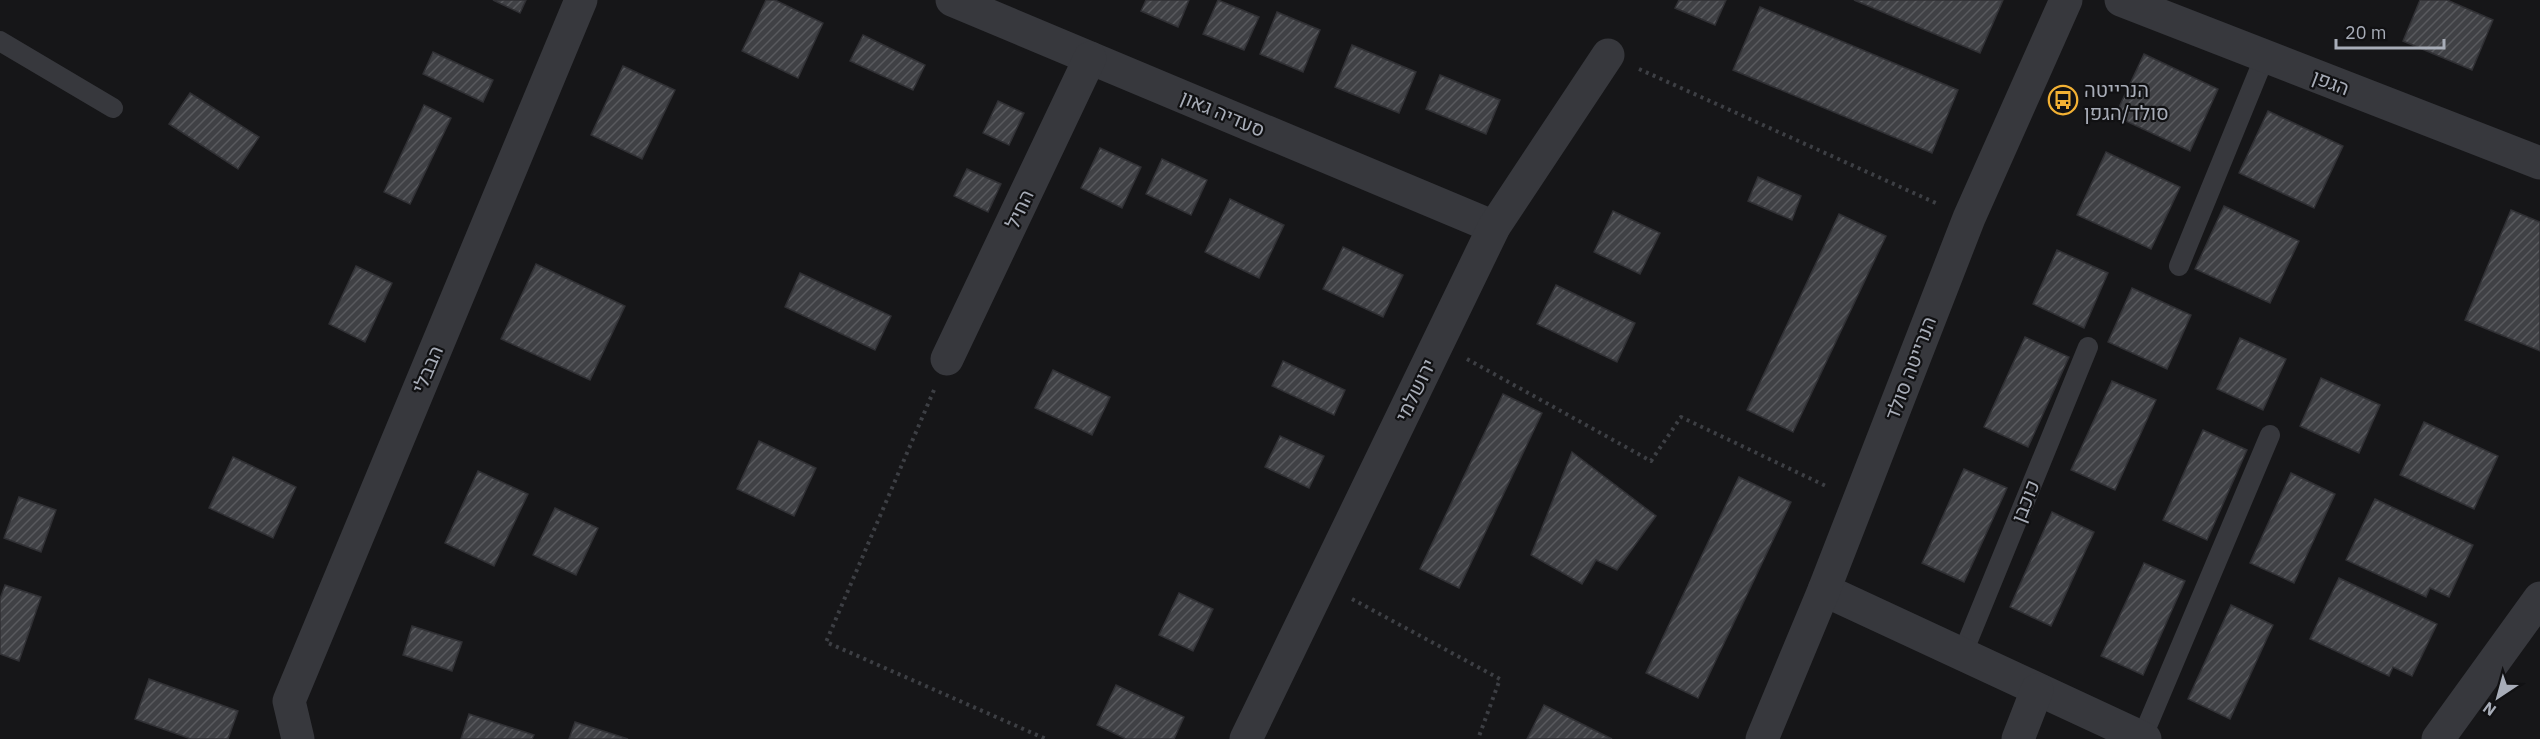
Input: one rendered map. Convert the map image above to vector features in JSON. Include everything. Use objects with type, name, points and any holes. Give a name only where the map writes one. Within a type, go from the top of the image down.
[{"type":"street","name":"הבבלי","points":[[298,739],[289,701],[581,0]]},
{"type":"street","name":"סעדיה גאון","points":[[952,0],[1494,227]]},
{"type":"street","name":"הנרייטה סולד","points":[[1762,739],[1824,590],[1969,218],[2066,0]]},
{"type":"street","name":"הגפן","points":[[2121,0],[2540,164]]},
{"type":"street","name":"ירושלמי","points":[[1246,739],[1494,227],[1608,55]]},
{"type":"street","name":"החיל","points":[[947,359],[1090,58]]},
{"type":"street","points":[[1824,590],[2144,738]]},
{"type":"street","points":[[2438,739],[2540,598]]},
{"type":"street","points":[[2018,739],[2037,690]]},
{"type":"lane","points":[[0,41],[113,108]]},
{"type":"lane","points":[[2179,266],[2265,56]]},
{"type":"lane","name":"כוכבן","points":[[1962,655],[2088,347]]},
{"type":"lane","points":[[2144,738],[2270,435]]},
{"type":"path","points":[[1608,55],[1969,218]]},
{"type":"path","points":[[1438,343],[1651,461],[1681,417],[1859,501]]},
{"type":"path","points":[[947,359],[826,642],[1046,739]]},
{"type":"path","points":[[1322,583],[1500,679],[1478,739]]},
{"type":"building","points":[[493,0],[526,0],[520,13]]},
{"type":"building","points":[[766,0],[775,0],[823,23],[798,78],[742,51]]},
{"type":"building","points":[[1146,0],[1189,0],[1178,27],[1141,11]]},
{"type":"building","points":[[1218,0],[1259,17],[1244,50],[1203,34]]},
{"type":"building","points":[[1679,0],[1726,0],[1715,25],[1675,8]]},
{"type":"building","points":[[1854,0],[2003,0],[1980,53]]},
{"type":"building","points":[[2420,0],[2447,0],[2493,20],[2472,70],[2403,41]]},
{"type":"building","points":[[1760,7],[1958,90],[1932,153],[1733,70]]},
{"type":"building","points":[[1277,12],[1320,30],[1303,72],[1260,54]]},
{"type":"building","points":[[863,35],[925,65],[913,90],[850,61]]},
{"type":"building","points":[[1352,45],[1416,72],[1399,113],[1335,87]]},
{"type":"building","points":[[433,52],[493,80],[483,102],[423,74]]},
{"type":"building","points":[[2144,54],[2218,89],[2190,151],[2115,116]]},
{"type":"building","points":[[623,66],[675,90],[642,159],[591,135]]},
{"type":"building","points":[[1440,75],[1500,100],[1486,134],[1426,109]]},
{"type":"building","points":[[190,93],[259,137],[238,169],[169,124]]},
{"type":"building","points":[[998,101],[1024,113],[1009,145],[983,133]]},
{"type":"building","points":[[424,105],[451,118],[410,204],[384,192]]},
{"type":"building","points":[[2268,111],[2343,146],[2314,208],[2239,173]]},
{"type":"building","points":[[1100,148],[1141,167],[1122,208],[1081,188]]},
{"type":"building","points":[[2106,152],[2180,187],[2151,249],[2077,215]]},
{"type":"building","points":[[1162,159],[1207,180],[1191,215],[1146,194]]},
{"type":"building","points":[[967,169],[1001,184],[988,212],[954,196]]},
{"type":"building","points":[[1758,177],[1801,196],[1792,220],[1748,201]]},
{"type":"building","points":[[1230,199],[1284,225],[1259,278],[1205,252]]},
{"type":"building","points":[[2224,206],[2299,241],[2270,303],[2195,269]]},
{"type":"building","points":[[2511,210],[2540,222],[2540,351],[2465,320]]},
{"type":"building","points":[[1613,211],[1660,233],[1640,274],[1594,252]]},
{"type":"building","points":[[1839,214],[1886,236],[1793,432],[1747,410]]},
{"type":"building","points":[[1343,247],[1403,275],[1383,317],[1323,289]]},
{"type":"building","points":[[2057,250],[2108,273],[2084,328],[2033,304]]},
{"type":"building","points":[[536,264],[625,306],[590,380],[501,339]]},
{"type":"building","points":[[356,266],[392,283],[365,342],[329,324]]},
{"type":"building","points":[[800,273],[891,316],[875,350],[785,307]]},
{"type":"building","points":[[1556,285],[1635,323],[1617,362],[1537,324]]},
{"type":"building","points":[[2132,288],[2191,315],[2167,369],[2108,342]]},
{"type":"building","points":[[2025,337],[2069,357],[2028,447],[1984,427]]},
{"type":"building","points":[[2240,338],[2286,359],[2263,410],[2217,389]]},
{"type":"building","points":[[1283,361],[1345,390],[1334,415],[1272,386]]},
{"type":"building","points":[[1053,370],[1110,397],[1092,435],[1035,408]]},
{"type":"building","points":[[2321,378],[2380,405],[2359,453],[2300,426]]},
{"type":"building","points":[[2112,381],[2156,400],[2115,490],[2071,470]]},
{"type":"building","points":[[1503,394],[1542,413],[1459,588],[1420,569]]},
{"type":"building","points":[[2424,422],[2498,456],[2474,509],[2400,475]]},
{"type":"building","points":[[2203,430],[2247,450],[2207,540],[2163,520]]},
{"type":"building","points":[[1280,436],[1324,456],[1309,488],[1265,467]]},
{"type":"building","points":[[759,441],[816,468],[794,516],[737,489]]},
{"type":"building","points":[[1572,452],[1656,516],[1617,570],[1596,560],[1582,584],[1531,555]]},
{"type":"building","points":[[233,457],[296,487],[273,538],[209,508]]},
{"type":"building","points":[[1964,469],[2007,488],[1964,582],[1922,563]]},
{"type":"building","points":[[478,471],[528,494],[494,566],[445,543]]},
{"type":"building","points":[[2291,473],[2335,494],[2294,583],[2250,563]]},
{"type":"building","points":[[1739,477],[1791,502],[1698,698],[1646,673]]},
{"type":"building","points":[[19,497],[56,510],[41,552],[4,538]]},
{"type":"building","points":[[2375,499],[2473,545],[2449,597],[2430,588],[2426,597],[2346,560]]},
{"type":"building","points":[[555,508],[598,528],[576,575],[533,555]]},
{"type":"building","points":[[2052,512],[2094,532],[2051,626],[2010,607]]},
{"type":"building","points":[[2144,563],[2185,581],[2143,675],[2101,656]]},
{"type":"building","points":[[2339,578],[2437,624],[2412,676],[2393,667],[2389,676],[2310,639]]},
{"type":"building","points":[[5,585],[41,597],[19,661],[0,654],[0,599]]},
{"type":"building","points":[[1179,593],[1213,609],[1193,651],[1159,635]]},
{"type":"building","points":[[2231,605],[2273,625],[2230,719],[2188,699]]},
{"type":"building","points":[[412,626],[462,642],[452,671],[403,655]]},
{"type":"building","points":[[149,679],[238,711],[228,739],[191,739],[135,719]]},
{"type":"building","points":[[1116,685],[1184,717],[1174,739],[1126,739],[1097,725]]},
{"type":"building","points":[[1544,705],[1612,739],[1527,739]]},
{"type":"building","points":[[469,714],[534,735],[532,739],[461,739]]},
{"type":"building","points":[[575,722],[628,739],[569,739]]},
{"type":"place","name":"הנרייטה סולד/הגפן","points":[[2063,100]]}]
